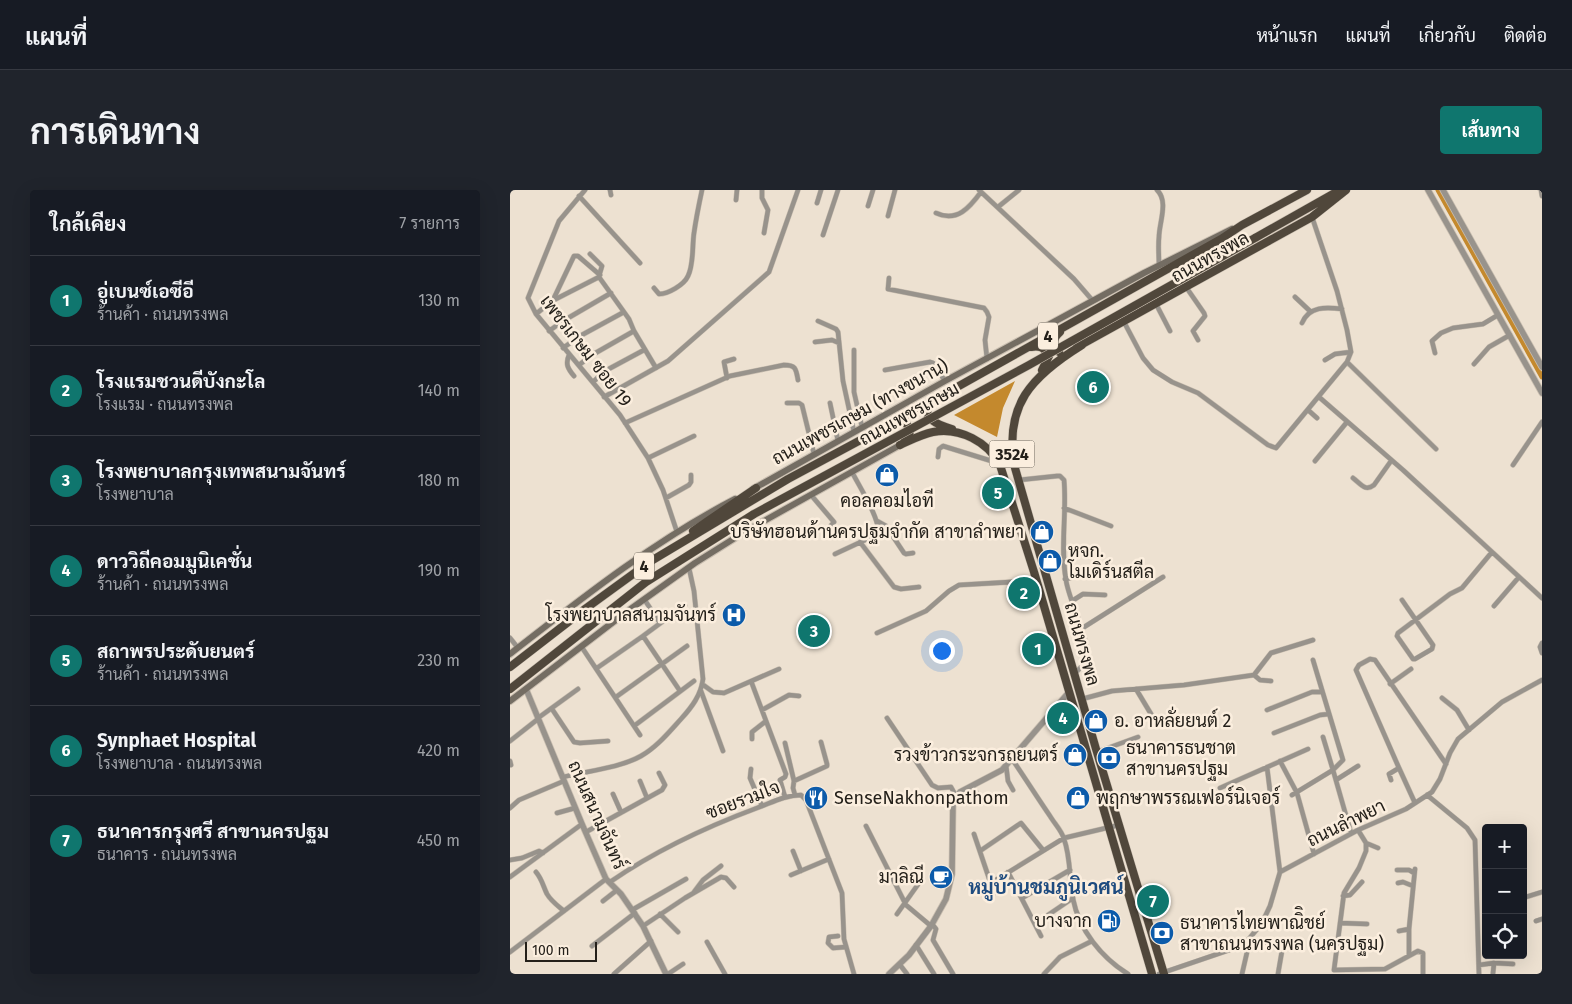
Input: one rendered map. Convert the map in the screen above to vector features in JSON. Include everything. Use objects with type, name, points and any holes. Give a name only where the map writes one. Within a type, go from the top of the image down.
[{"type":"highway","name":"ถนนเพชรเกษม","points":[[510,690],[646,582],[754,514],[1021,370],[1340,190]]},
{"type":"highway","name":"ถนนทรงพล","points":[[1162,974],[1019,480],[1012,451],[1011,434],[1016,414],[1023,398],[1035,381],[1059,359],[1312,217],[1346,190]]},
{"type":"highway","name":"ถนนเพชรเกษม","points":[[510,667],[651,561],[788,478],[949,392],[1303,191]]},
{"type":"highway","points":[[1073,321],[1055,337],[1054,349],[1062,353],[1083,345]]},
{"type":"highway","points":[[1022,351],[1038,346],[1045,350],[1049,356],[1048,361],[1035,381]]},
{"type":"highway","points":[[949,392],[929,406],[928,413],[930,418],[936,423],[972,438]]},
{"type":"highway","points":[[891,424],[906,423],[909,428],[908,438],[900,445]]},
{"type":"highway","name":"ถนนทรงพล","points":[[900,445],[936,431],[959,434],[987,446],[1000,463],[1152,974]]},
{"type":"highway","points":[[651,561],[756,488]]},
{"type":"highway","points":[[1039,590],[1050,587]]},
{"type":"main road","name":"ถนนเพชรเกษม (ทางขนาน)","points":[[510,654],[562,613],[677,532],[945,381],[1159,266],[1242,225]]},
{"type":"main road","name":"4","points":[[510,701],[644,599],[689,568],[746,531],[900,445]]},
{"type":"street","name":"เพชรเกษม ซอย 19","points":[[585,190],[559,221],[528,298],[529,302],[536,314],[625,423],[648,458],[666,498],[677,532]]},
{"type":"street","points":[[654,288],[659,294],[665,293],[679,286],[687,278],[702,190]]},
{"type":"street","points":[[736,200],[737,190]]},
{"type":"street","points":[[762,190],[762,198],[768,210],[764,233]]},
{"type":"street","points":[[604,397],[668,361],[769,272],[798,190]]},
{"type":"street","points":[[817,203],[821,190]]},
{"type":"street","points":[[823,235],[838,190]]},
{"type":"street","points":[[868,206],[873,190]]},
{"type":"street","points":[[888,216],[895,190]]},
{"type":"street","points":[[998,207],[1020,190]]},
{"type":"street","points":[[1428,190],[1542,393]]},
{"type":"street","points":[[1444,190],[1542,367]]},
{"type":"street","points":[[1541,190],[1542,196]]},
{"type":"street","points":[[936,213],[943,216],[959,214],[971,206],[980,191],[1074,279],[1093,301]]},
{"type":"street","points":[[1159,266],[1158,238],[1163,204],[1160,191]]},
{"type":"street","points":[[579,196],[640,262]]},
{"type":"street","points":[[1124,322],[1143,358],[1153,370],[1172,382],[1198,393],[1273,448],[1278,446],[1347,362],[1351,352],[1342,309],[1312,217]]},
{"type":"street","points":[[536,314],[552,301],[599,276],[602,266],[590,254]]},
{"type":"street","points":[[552,301],[574,256],[578,256],[599,276],[632,323],[634,332],[656,368]]},
{"type":"street","points":[[889,278],[888,289],[984,308],[988,312],[989,317],[985,340],[987,359]]},
{"type":"street","points":[[1186,287],[1205,316],[1192,331],[1198,340]]},
{"type":"street","points":[[550,331],[563,321],[611,293]]},
{"type":"street","points":[[1295,297],[1311,312]]},
{"type":"street","points":[[1156,304],[1170,331]]},
{"type":"street","points":[[1302,323],[1311,312],[1325,307],[1342,309]]},
{"type":"street","points":[[564,348],[577,338],[624,312]]},
{"type":"street","points":[[1436,353],[1432,341],[1441,333],[1458,326],[1483,324],[1498,315]]},
{"type":"street","points":[[818,321],[836,329],[838,332],[843,381],[854,432]]},
{"type":"street","points":[[579,365],[592,355],[634,332]]},
{"type":"street","points":[[1474,364],[1490,347],[1510,335]]},
{"type":"street","points":[[815,342],[832,340],[839,342]]},
{"type":"street","points":[[593,382],[605,372],[644,350]]},
{"type":"street","points":[[854,350],[854,392],[862,427]]},
{"type":"street","points":[[1325,360],[1334,354],[1351,352]]},
{"type":"street","points":[[569,355],[567,367],[574,376]]},
{"type":"street","points":[[727,378],[724,362],[734,359]]},
{"type":"street","points":[[885,370],[930,362],[933,363],[945,381]]},
{"type":"street","points":[[1347,362],[1436,449]]},
{"type":"street","points":[[625,423],[727,378],[791,365],[796,372],[798,380]]},
{"type":"street","points":[[1319,397],[1542,598]]},
{"type":"street","points":[[787,403],[799,403],[802,405],[814,454]]},
{"type":"street","points":[[830,403],[838,441]]},
{"type":"street","points":[[1308,410],[1317,418]]},
{"type":"street","points":[[1315,461],[1347,422]]},
{"type":"street","points":[[1513,464],[1542,422]]},
{"type":"street","points":[[648,458],[694,436]]},
{"type":"street","points":[[938,457],[939,449],[943,446],[1000,463]]},
{"type":"street","points":[[1353,478],[1365,488],[1370,488],[1374,486],[1391,460]]},
{"type":"street","points":[[835,554],[878,534],[877,521],[852,472]]},
{"type":"street","points":[[666,498],[689,485],[691,475]]},
{"type":"street","points":[[1019,480],[1060,476],[1064,480],[1065,579],[1084,640],[1086,659],[1075,674]]},
{"type":"street","points":[[811,495],[834,522],[828,529],[832,537]]},
{"type":"street","points":[[1064,508],[1111,526]]},
{"type":"street","points":[[877,521],[886,526],[904,553],[913,552]]},
{"type":"street","points":[[860,542],[894,588],[919,587]]},
{"type":"street","points":[[1402,600],[1416,620],[1434,645],[1434,647],[1415,659],[1413,659],[1397,636],[1398,633],[1416,620],[1450,594],[1462,588],[1492,552]]},
{"type":"street","points":[[510,808],[519,800],[563,779],[623,763],[641,756],[662,740],[693,705],[701,691],[702,663],[695,600],[689,568]]},
{"type":"street","points":[[1065,579],[1095,573]]},
{"type":"street","points":[[1081,629],[1163,577]]},
{"type":"street","points":[[1494,606],[1519,577]]},
{"type":"street","points":[[877,633],[926,611],[959,585],[1029,581]]},
{"type":"street","points":[[1072,601],[1083,594],[1105,595]]},
{"type":"street","points":[[644,599],[660,623]]},
{"type":"street","points":[[597,668],[685,605]]},
{"type":"street","points":[[643,636],[680,691]]},
{"type":"street","points":[[510,638],[518,648]]},
{"type":"street","points":[[1082,699],[1112,690],[1184,685],[1254,675],[1271,653],[1313,640]]},
{"type":"street","points":[[1542,643],[1540,646],[1542,653]]},
{"type":"street","points":[[581,646],[640,734]]},
{"type":"street","points":[[616,697],[687,646]]},
{"type":"street","points":[[1415,803],[1356,670],[1357,667],[1372,658],[1446,764]]},
{"type":"street","points":[[1292,796],[1333,770],[1343,760],[1313,660]]},
{"type":"street","points":[[702,684],[709,690],[718,693],[732,690],[779,669]]},
{"type":"street","points":[[1390,684],[1411,669]]},
{"type":"street","points":[[1254,675],[1260,680],[1271,681]]},
{"type":"street","name":"ถนนลำพยา","points":[[1280,872],[1351,833],[1406,809],[1432,792],[1453,745],[1502,702],[1542,680]]},
{"type":"street","points":[[634,726],[694,681]]},
{"type":"street","points":[[751,681],[786,774],[780,780],[785,797]]},
{"type":"street","name":"ถนนสนามจันทร์","points":[[526,689],[575,808],[608,880],[643,926],[667,974]]},
{"type":"street","points":[[510,741],[578,689]]},
{"type":"street","points":[[1136,689],[1154,718]]},
{"type":"street","points":[[701,691],[723,752]]},
{"type":"street","points":[[889,974],[900,965],[932,925],[949,891],[952,874],[953,802],[956,796],[960,792],[998,773],[1006,766],[1069,692]]},
{"type":"street","points":[[1267,710],[1312,692],[1322,692]]},
{"type":"street","points":[[762,710],[789,695],[799,696]]},
{"type":"street","points":[[1442,698],[1457,710],[1469,730]]},
{"type":"street","points":[[552,709],[574,742],[608,741]]},
{"type":"street","points":[[1274,733],[1320,715],[1329,714]]},
{"type":"street","points":[[887,718],[932,785],[938,788],[951,788],[956,796]]},
{"type":"street","points":[[752,739],[752,732],[766,721]]},
{"type":"street","points":[[1097,752],[1138,737]]},
{"type":"street","points":[[1323,737],[1351,833]]},
{"type":"street","points":[[794,781],[826,766],[821,742]]},
{"type":"street","points":[[785,743],[794,781],[795,795]]},
{"type":"street","points":[[1220,788],[1308,749]]},
{"type":"street","points":[[1012,759],[1064,838],[1073,898],[1081,923],[1092,941],[1118,968],[1128,974]]},
{"type":"street","points":[[1280,761],[1297,792],[1314,854]]},
{"type":"street","points":[[1006,766],[1008,782],[1013,790]]},
{"type":"street","points":[[1336,780],[1358,766]]},
{"type":"street","points":[[1162,974],[1244,945],[1250,940],[1264,917],[1280,872],[1267,767]]},
{"type":"street","points":[[1391,780],[1389,774],[1398,768]]},
{"type":"street","points":[[751,769],[750,778],[762,806]]},
{"type":"street","points":[[586,832],[665,788],[659,773]]},
{"type":"street","points":[[640,781],[647,798]]},
{"type":"street","points":[[972,786],[982,801]]},
{"type":"street","points":[[614,794],[621,812]]},
{"type":"street","name":"ซอยรวมใจ","points":[[510,952],[608,880],[676,843],[785,797],[801,795],[806,800],[838,881],[843,901],[846,947],[854,974]]},
{"type":"street","points":[[1427,795],[1467,828],[1475,840],[1479,974]]},
{"type":"street","points":[[557,813],[575,808]]},
{"type":"street","points":[[980,850],[1021,823],[1043,850]]},
{"type":"street","points":[[510,877],[582,824]]},
{"type":"street","points":[[991,883],[1064,838],[1119,825]]},
{"type":"street","points":[[866,826],[904,903],[936,929],[933,940],[953,974]]},
{"type":"street","points":[[1358,830],[1366,843],[1378,848]]},
{"type":"street","points":[[974,834],[994,893]]},
{"type":"street","points":[[1366,843],[1364,857],[1346,886],[1343,896],[1333,972],[1369,972],[1385,968],[1418,951],[1423,953],[1423,974]]},
{"type":"street","points":[[510,860],[522,858],[539,851],[543,853]]},
{"type":"street","points":[[793,851],[801,871]]},
{"type":"street","points":[[791,875],[830,859]]},
{"type":"street","points":[[693,893],[703,880],[721,866]]},
{"type":"street","points":[[1022,898],[1070,870]]},
{"type":"street","points":[[1397,870],[1414,871],[1410,955]]},
{"type":"street","points":[[536,872],[543,880],[547,894],[564,911]]},
{"type":"street","points":[[1008,872],[1041,936]]},
{"type":"street","points":[[643,926],[693,893],[724,876],[734,887]]},
{"type":"street","points":[[592,946],[633,912],[686,879]]},
{"type":"street","points":[[1343,896],[1350,894],[1362,882]]},
{"type":"street","points":[[1398,883],[1403,882],[1413,886]]},
{"type":"street","points":[[897,914],[919,883]]},
{"type":"street","points":[[603,902],[617,890]]},
{"type":"street","points":[[1527,897],[1541,894]]},
{"type":"street","points":[[1048,915],[1073,898]]},
{"type":"street","points":[[660,914],[678,932]]},
{"type":"street","points":[[1536,921],[1542,919]]},
{"type":"street","points":[[1340,923],[1367,924]]},
{"type":"street","points":[[1399,931],[1410,929]]},
{"type":"street","points":[[838,936],[829,937],[830,946],[833,948],[846,947]]},
{"type":"street","points":[[1250,940],[1292,946]]},
{"type":"street","points":[[614,974],[651,941]]},
{"type":"street","points":[[1044,974],[1060,957],[1092,941]]},
{"type":"street","points":[[707,942],[725,974]]},
{"type":"street","points":[[916,945],[934,974]]},
{"type":"street","points":[[1242,974],[1248,948],[1244,945]]},
{"type":"street","points":[[1278,974],[1283,945]]},
{"type":"street","points":[[1479,965],[1494,963],[1514,964]]},
{"type":"street","points":[[1493,973],[1494,963]]},
{"type":"street","points":[[667,974],[683,964]]},
{"type":"street","points":[[900,965],[907,974]]},
{"type":"shaded area","points":[[1015,381],[1003,408],[997,437],[954,415]]},
{"type":"waterway","points":[[1438,190],[1542,377]]},
{"type":"place","name":"Synphaet Hospital","points":[[1093,387]]},
{"type":"place","name":"คอลคอมไอที","points":[[887,475]]},
{"type":"place","name":"สถาพรประดับยนตร์","points":[[998,493]]},
{"type":"place","name":"บริษัทฮอนด้านครปฐมจำกัด สาขาลำพยา","points":[[1042,532]]},
{"type":"place","name":"หจก. โมเดิร์นสตีล","points":[[1050,561]]},
{"type":"place","name":"โรงแรมชวนดีบังกะโล","points":[[1024,593]]},
{"type":"place","name":"โรงพยาบาลสนามจันทร์","points":[[734,615]]},
{"type":"place","name":"โรงพยาบาลกรุงเทพสนามจันทร์","points":[[814,631]]},
{"type":"place","name":"อู่เบนซ์เอซีอี","points":[[1038,649]]},
{"type":"place","name":"ดาววิถีคอมมูนิเคชั่น","points":[[1063,718]]},
{"type":"place","name":"อ. อาหลั่ยยนต์ 2","points":[[1096,721]]},
{"type":"place","name":"รวงข้าวกระจกรถยนตร์","points":[[1075,755]]},
{"type":"place","name":"ธนาคารธนชาต สาขานครปฐม","points":[[1109,758]]},
{"type":"place","name":"SenseNakhonpathom","points":[[816,798]]},
{"type":"place","name":"พฤกษาพรรณเฟอร์นิเจอร์","points":[[1078,798]]},
{"type":"place","name":"มาลิณี","points":[[941,877]]},
{"type":"place","name":"ธนาคารกรุงศรี สาขานครปฐม","points":[[1153,901]]},
{"type":"place","name":"บางจาก","points":[[1109,921]]},
{"type":"place","name":"ธนาคารไทยพาณิิชย์ สาขาถนนทรงพล (นครปฐม)","points":[[1162,933]]},
{"type":"district","name":"หมู่บ้านชมภูนิเวศน์","points":[[1046,887]]}]
